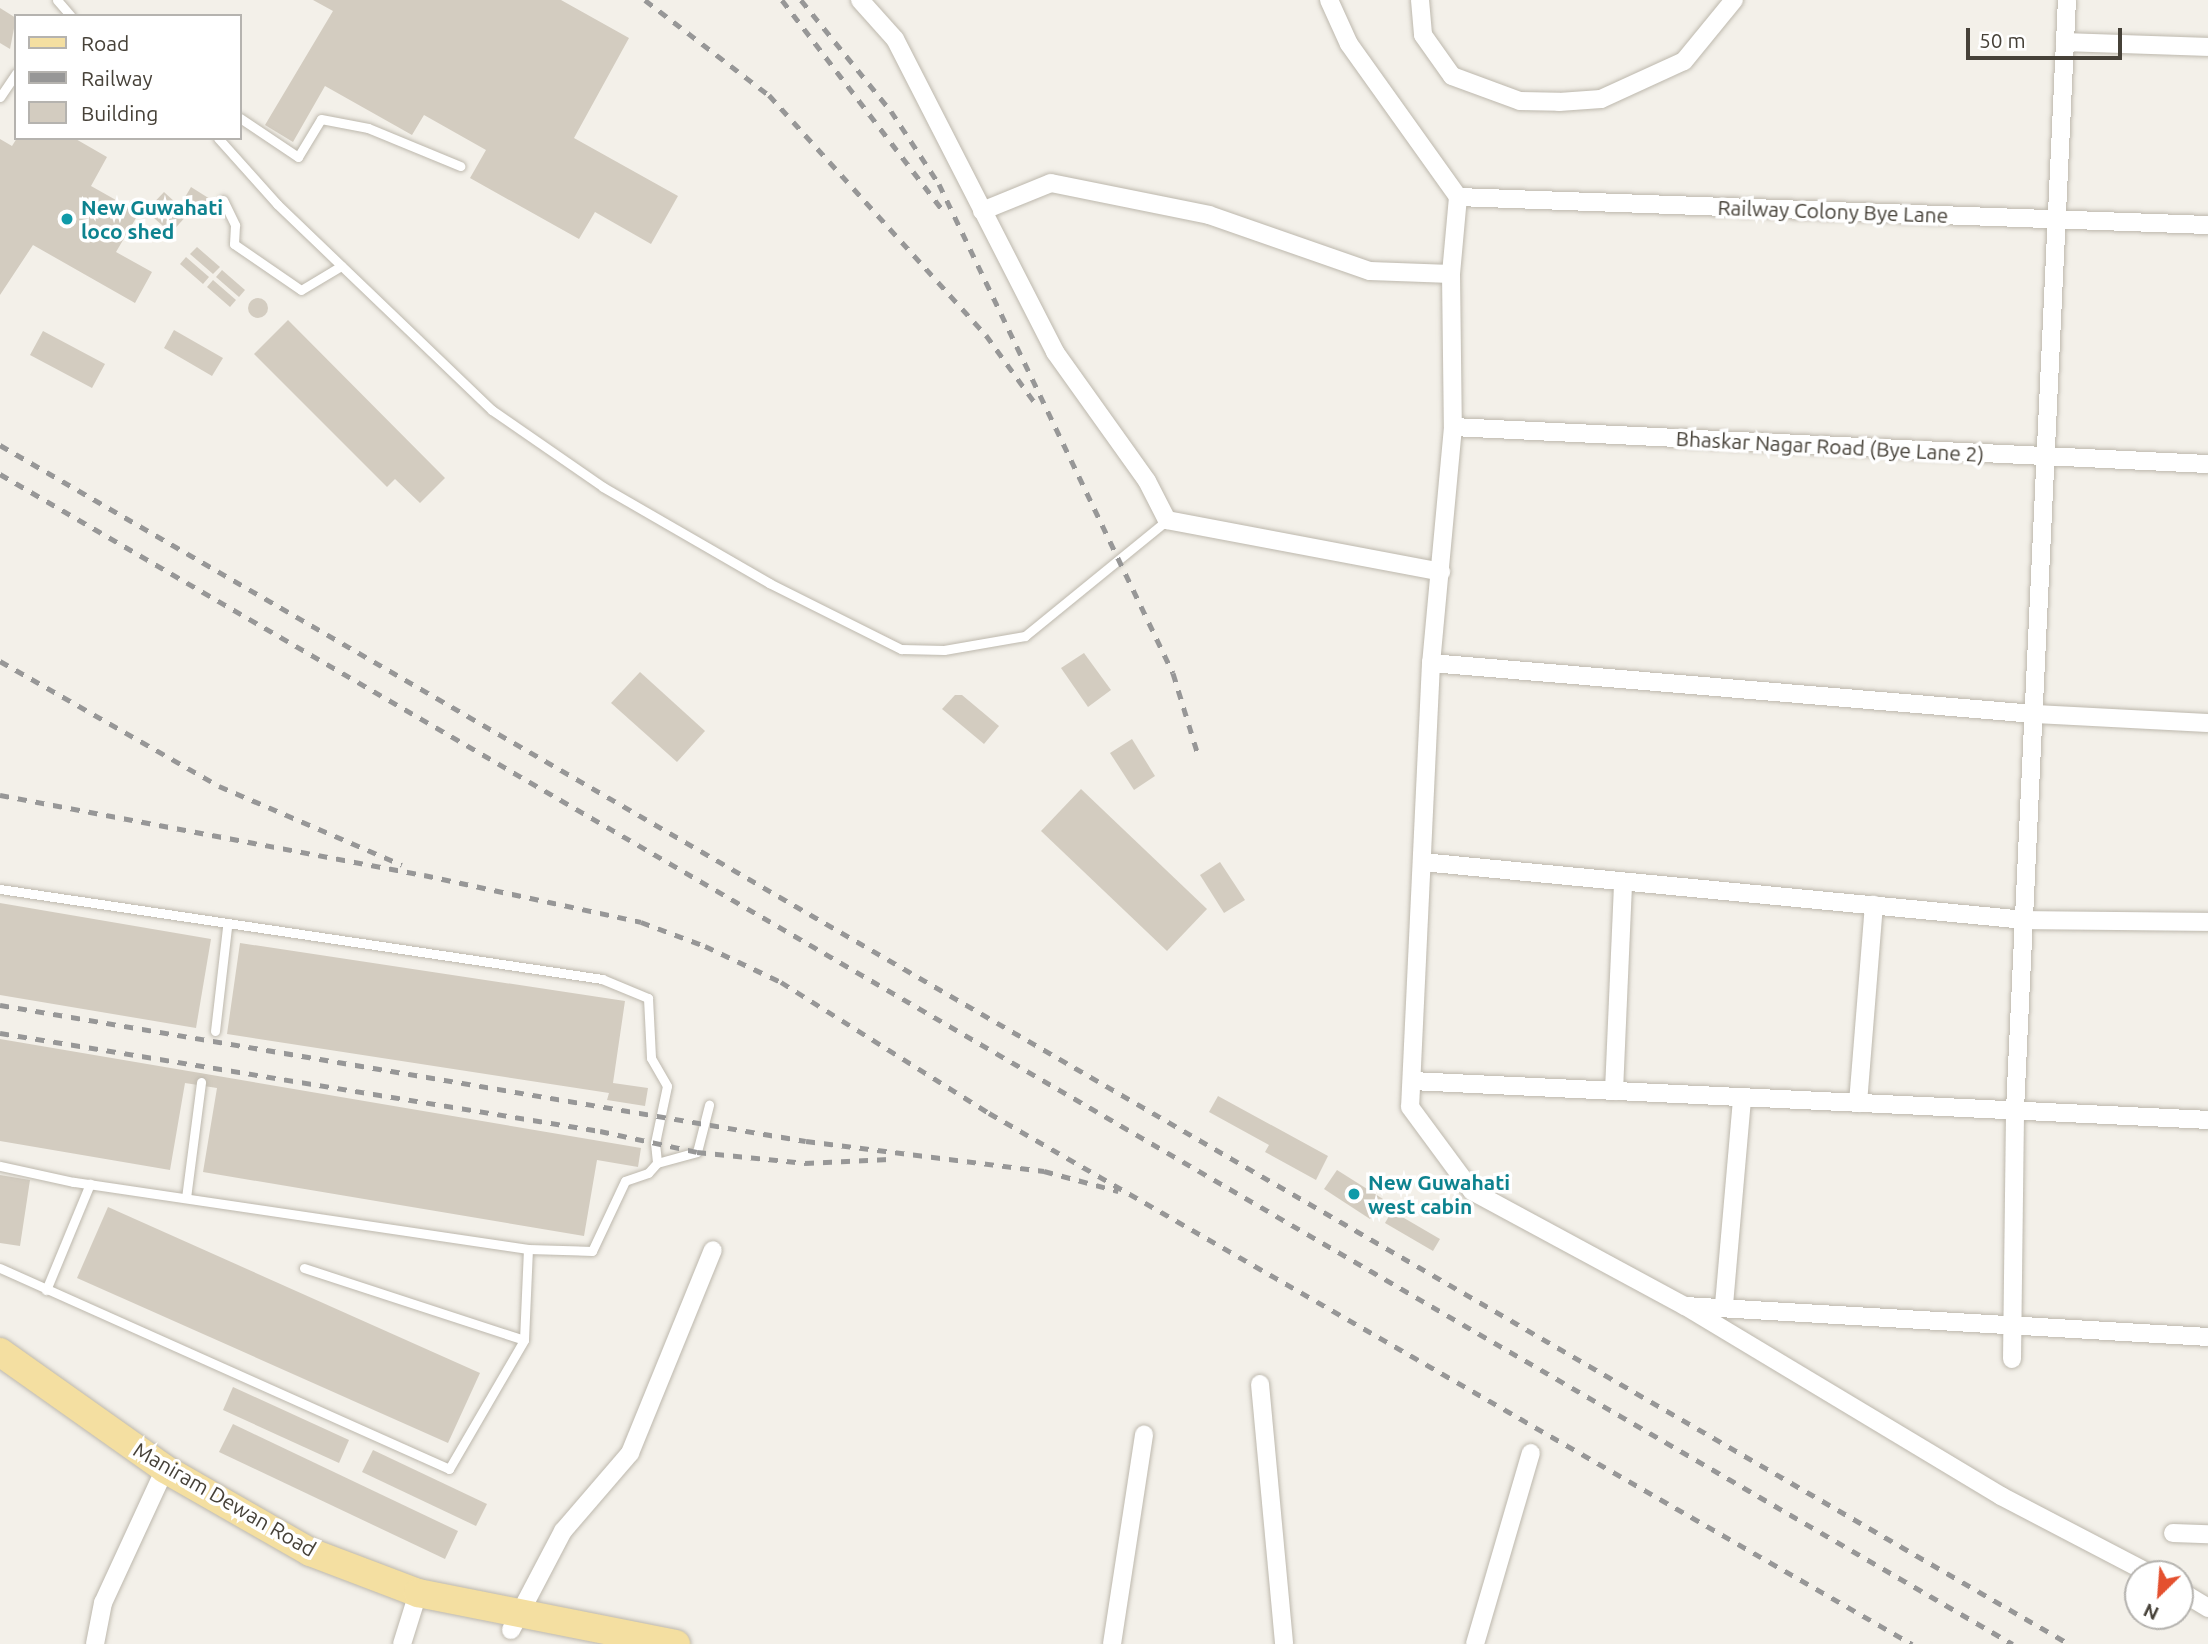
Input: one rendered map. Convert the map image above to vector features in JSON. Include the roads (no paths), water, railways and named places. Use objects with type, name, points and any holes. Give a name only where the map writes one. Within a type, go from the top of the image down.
[{"type":"main road","name":"Maniram Dewan Road","points":[[0,1352],[162,1477]]},
{"type":"main road","name":"Maniram Dewan Road","points":[[0,1374],[304,1569],[415,1602],[516,1622],[677,1644]]},
{"type":"main road","name":"Maniram Dewan Road","points":[[516,1622],[582,1644]]},
{"type":"street","points":[[860,0],[895,39],[1055,352],[1147,481],[1167,520],[1441,572]]},
{"type":"street","points":[[1329,0],[1349,44],[1458,197],[1451,274],[1453,427],[1431,663],[1410,1107],[1472,1191],[1685,1306],[2001,1496],[2124,1560]]},
{"type":"street","points":[[1420,0],[1423,35],[1452,76],[1520,101],[1559,102],[1601,99],[1684,61],[1734,0]]},
{"type":"street","points":[[2012,1359],[2015,1111],[2067,0]]},
{"type":"street","points":[[2065,42],[2208,47]]},
{"type":"street","points":[[982,211],[1051,183],[1209,215],[1370,271],[1451,274]]},
{"type":"street","name":"Railway Colony Bye Lane","points":[[1458,197],[2208,225]]},
{"type":"street","name":"Bhaskar Nagar Road (Bye Lane 2)","points":[[1453,427],[2208,464]]},
{"type":"street","points":[[1431,663],[2035,714],[2208,723]]},
{"type":"street","points":[[1422,862],[2025,920],[2208,922]]},
{"type":"street","points":[[1614,1091],[1623,882]]},
{"type":"street","points":[[1858,1103],[1874,905]]},
{"type":"street","points":[[1412,1082],[2208,1120]]},
{"type":"street","points":[[1724,1305],[1742,1098]]},
{"type":"street","points":[[516,1622],[564,1531],[630,1453],[713,1250]]},
{"type":"street","points":[[1685,1306],[1724,1305],[2014,1329],[2208,1337]]},
{"type":"street","points":[[1260,1384],[1284,1644]]},
{"type":"street","points":[[1112,1644],[1144,1434]]},
{"type":"street","points":[[1475,1644],[1531,1454]]},
{"type":"street","points":[[96,1644],[103,1604],[162,1477]]},
{"type":"street","points":[[2173,1533],[2208,1534]]},
{"type":"street","points":[[401,1644],[415,1602]]},
{"type":"lane","points":[[57,0],[69,14]]},
{"type":"lane","points":[[0,97],[14,76]]},
{"type":"lane","points":[[242,119],[298,157],[321,119],[368,128],[460,166]]},
{"type":"lane","points":[[220,140],[341,267],[492,411],[604,487],[769,583],[901,649],[944,650],[1025,636],[1167,520]]},
{"type":"lane","points":[[223,200],[235,225],[234,244],[302,290],[341,267]]},
{"type":"lane","points":[[0,889],[227,927],[602,979],[648,998],[651,1058],[667,1086],[654,1143],[657,1163]]},
{"type":"lane","points":[[215,1031],[227,927]]},
{"type":"lane","points":[[186,1198],[201,1082]]},
{"type":"lane","points":[[0,1166],[90,1184],[528,1249],[592,1251],[625,1181],[648,1173],[657,1163],[697,1152],[709,1105]]},
{"type":"lane","points":[[46,1290],[90,1184]]},
{"type":"lane","points":[[0,1268],[449,1469],[524,1340],[528,1249]]},
{"type":"lane","points":[[304,1268],[524,1340]]},
{"type":"railway","points":[[645,0],[769,95],[986,335],[1035,403]]},
{"type":"railway","points":[[782,0],[944,212]]},
{"type":"railway","points":[[801,0],[891,111],[939,184],[1173,673],[1199,758]]},
{"type":"railway","points":[[0,445],[2069,1644]]},
{"type":"railway","points":[[0,474],[2013,1644]]},
{"type":"railway","points":[[0,661],[219,786],[402,865]]},
{"type":"railway","points":[[0,795],[424,875],[641,922],[705,946],[781,982],[989,1113],[1912,1644]]},
{"type":"railway","points":[[0,1005],[806,1141],[1044,1171],[1118,1191]]},
{"type":"railway","points":[[0,1033],[600,1131],[697,1152],[805,1163],[889,1159]]},
{"type":"place","name":"New Guwahati loco shed","points":[[67,219]]},
{"type":"place","name":"New Guwahati west cabin","points":[[1354,1194]]}]
